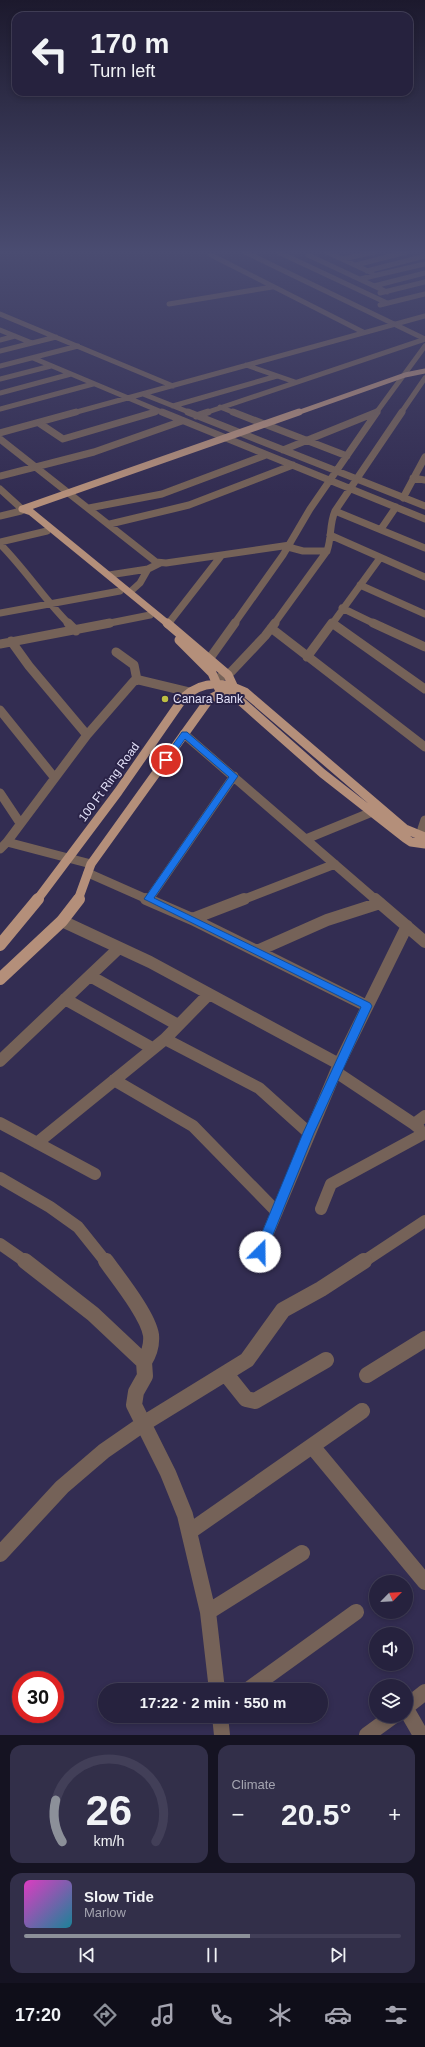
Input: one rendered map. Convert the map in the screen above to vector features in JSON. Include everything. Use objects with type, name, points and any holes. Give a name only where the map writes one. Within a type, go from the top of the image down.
[{"type":"main road","points":[[22,510],[405,375],[425,371]]},
{"type":"main road","points":[[22,510],[150,615],[203,664],[217,681],[220,693]]},
{"type":"main road","points":[[22,510],[31,512],[210,658],[228,675],[234,685],[236,696]]},
{"type":"main road","points":[[189,692],[200,685],[217,681],[234,685],[245,692],[411,832],[412,836],[423,840]]},
{"type":"main road","name":"100 Ft Ring Road","points":[[0,945],[52,882],[129,779],[189,692]]},
{"type":"main road","points":[[0,979],[62,921],[78,901],[89,868],[208,701],[220,693],[227,693],[236,696],[322,773],[405,838],[423,840]]},
{"type":"main road","points":[[423,840],[425,851]]},
{"type":"street","points":[[7,333],[32,343]]},
{"type":"street","points":[[46,333],[173,386]]},
{"type":"street","points":[[0,433],[361,333]]},
{"type":"street","points":[[413,333],[425,339]]},
{"type":"street","points":[[0,340],[15,336]]},
{"type":"street","points":[[0,350],[56,337]]},
{"type":"street","points":[[196,416],[425,339]]},
{"type":"street","points":[[0,366],[78,346]]},
{"type":"street","points":[[203,664],[210,658],[289,546],[310,509],[425,346]]},
{"type":"street","points":[[33,358],[182,421],[425,518]]},
{"type":"street","points":[[246,365],[295,382]]},
{"type":"street","points":[[0,379],[51,366]]},
{"type":"street","points":[[0,393],[70,374]]},
{"type":"street","points":[[173,406],[277,376]]},
{"type":"street","points":[[217,681],[228,675],[239,665],[271,628],[327,551],[330,543],[330,522],[335,510],[425,378]]},
{"type":"street","points":[[0,409],[93,384]]},
{"type":"street","points":[[143,394],[425,506]]},
{"type":"street","points":[[220,408],[347,456]]},
{"type":"street","points":[[39,423],[63,439],[158,411]]},
{"type":"street","points":[[283,450],[377,412]]},
{"type":"street","points":[[0,476],[36,468],[106,448],[182,421]]},
{"type":"street","points":[[0,439],[110,524],[152,560],[160,563]]},
{"type":"street","points":[[89,508],[162,494],[266,455]]},
{"type":"street","points":[[403,498],[413,478],[422,467],[425,457]]},
{"type":"street","points":[[110,524],[189,505],[294,465]]},
{"type":"street","points":[[413,478],[425,480]]},
{"type":"street","points":[[0,489],[3,494],[22,510]]},
{"type":"street","points":[[381,529],[396,507]]},
{"type":"street","points":[[0,516],[22,510]]},
{"type":"street","points":[[335,510],[425,548]]},
{"type":"street","points":[[47,531],[0,543],[14,558],[49,604],[76,631]]},
{"type":"street","points":[[330,535],[425,577]]},
{"type":"street","points":[[109,575],[148,569],[160,563],[289,546],[303,551],[327,551]]},
{"type":"street","points":[[168,624],[221,556]]},
{"type":"street","points":[[307,657],[380,558]]},
{"type":"street","points":[[130,592],[140,583],[148,569]]},
{"type":"street","points":[[360,585],[425,614]]},
{"type":"street","points":[[0,614],[120,591]]},
{"type":"street","points":[[342,608],[425,647]]},
{"type":"street","points":[[0,644],[76,631],[150,615]]},
{"type":"street","points":[[332,623],[425,689]]},
{"type":"street","points":[[271,628],[425,747]]},
{"type":"street","points":[[11,642],[29,666],[87,735]]},
{"type":"street","points":[[116,652],[134,665],[137,680]]},
{"type":"street","points":[[137,680],[87,735],[3,846],[69,858],[367,1006]]},
{"type":"street","points":[[137,680],[189,692]]},
{"type":"street","points":[[0,710],[54,777]]},
{"type":"street","points":[[184,734],[425,942]]},
{"type":"street","points":[[149,899],[234,776]]},
{"type":"street","points":[[0,793],[20,823]]},
{"type":"street","points":[[306,839],[372,812]]},
{"type":"street","points":[[423,840],[422,829],[425,820]]},
{"type":"street","points":[[192,918],[335,864]]},
{"type":"street","points":[[257,951],[333,918],[380,903]]},
{"type":"street","points":[[62,921],[209,994],[337,1068],[425,1133],[331,1184],[320,1209]]},
{"type":"street","points":[[260,1252],[337,1068],[407,926]]},
{"type":"street","points":[[0,1061],[119,948]]},
{"type":"street","points":[[90,976],[178,1025]]},
{"type":"street","points":[[37,1143],[152,1048],[165,1039],[209,994]]},
{"type":"street","points":[[65,999],[152,1048]]},
{"type":"street","points":[[165,1039],[259,1088],[309,1133]]},
{"type":"street","points":[[114,1080],[193,1126],[277,1212]]},
{"type":"street","points":[[414,1124],[425,1116]]},
{"type":"street","points":[[0,1123],[95,1174]]},
{"type":"street","points":[[0,1178],[59,1213],[80,1229],[100,1254],[143,1316],[150,1329],[151,1348],[144,1362],[145,1376],[136,1392],[134,1405],[168,1473],[185,1516],[208,1612],[216,1683]]},
{"type":"street","points":[[0,1554],[62,1487],[104,1451],[143,1424],[247,1360],[283,1310],[321,1289],[425,1221]]},
{"type":"street","points":[[0,1244],[49,1276],[118,1335],[144,1362]]},
{"type":"street","points":[[367,1375],[425,1338]]},
{"type":"street","points":[[226,1374],[246,1399],[255,1401],[326,1360]]},
{"type":"street","points":[[189,1532],[362,1411]]},
{"type":"street","points":[[312,1446],[425,1582]]},
{"type":"street","points":[[208,1612],[302,1553]]},
{"type":"street","points":[[258,1683],[356,1612]]},
{"type":"street","points":[[413,1702],[425,1692]]},
{"type":"street","points":[[413,1721],[421,1735]]},
{"type":"street","points":[[221,1723],[222,1735]]},
{"type":"street","points":[[367,1735],[383,1723]]},
{"type":"place","name":"Canara Bank","points":[[165,699]]},
{"type":"route","points":[[166,760],[184,734],[234,776],[149,899],[192,918],[367,1006],[339,1064],[260,1252]]}]
